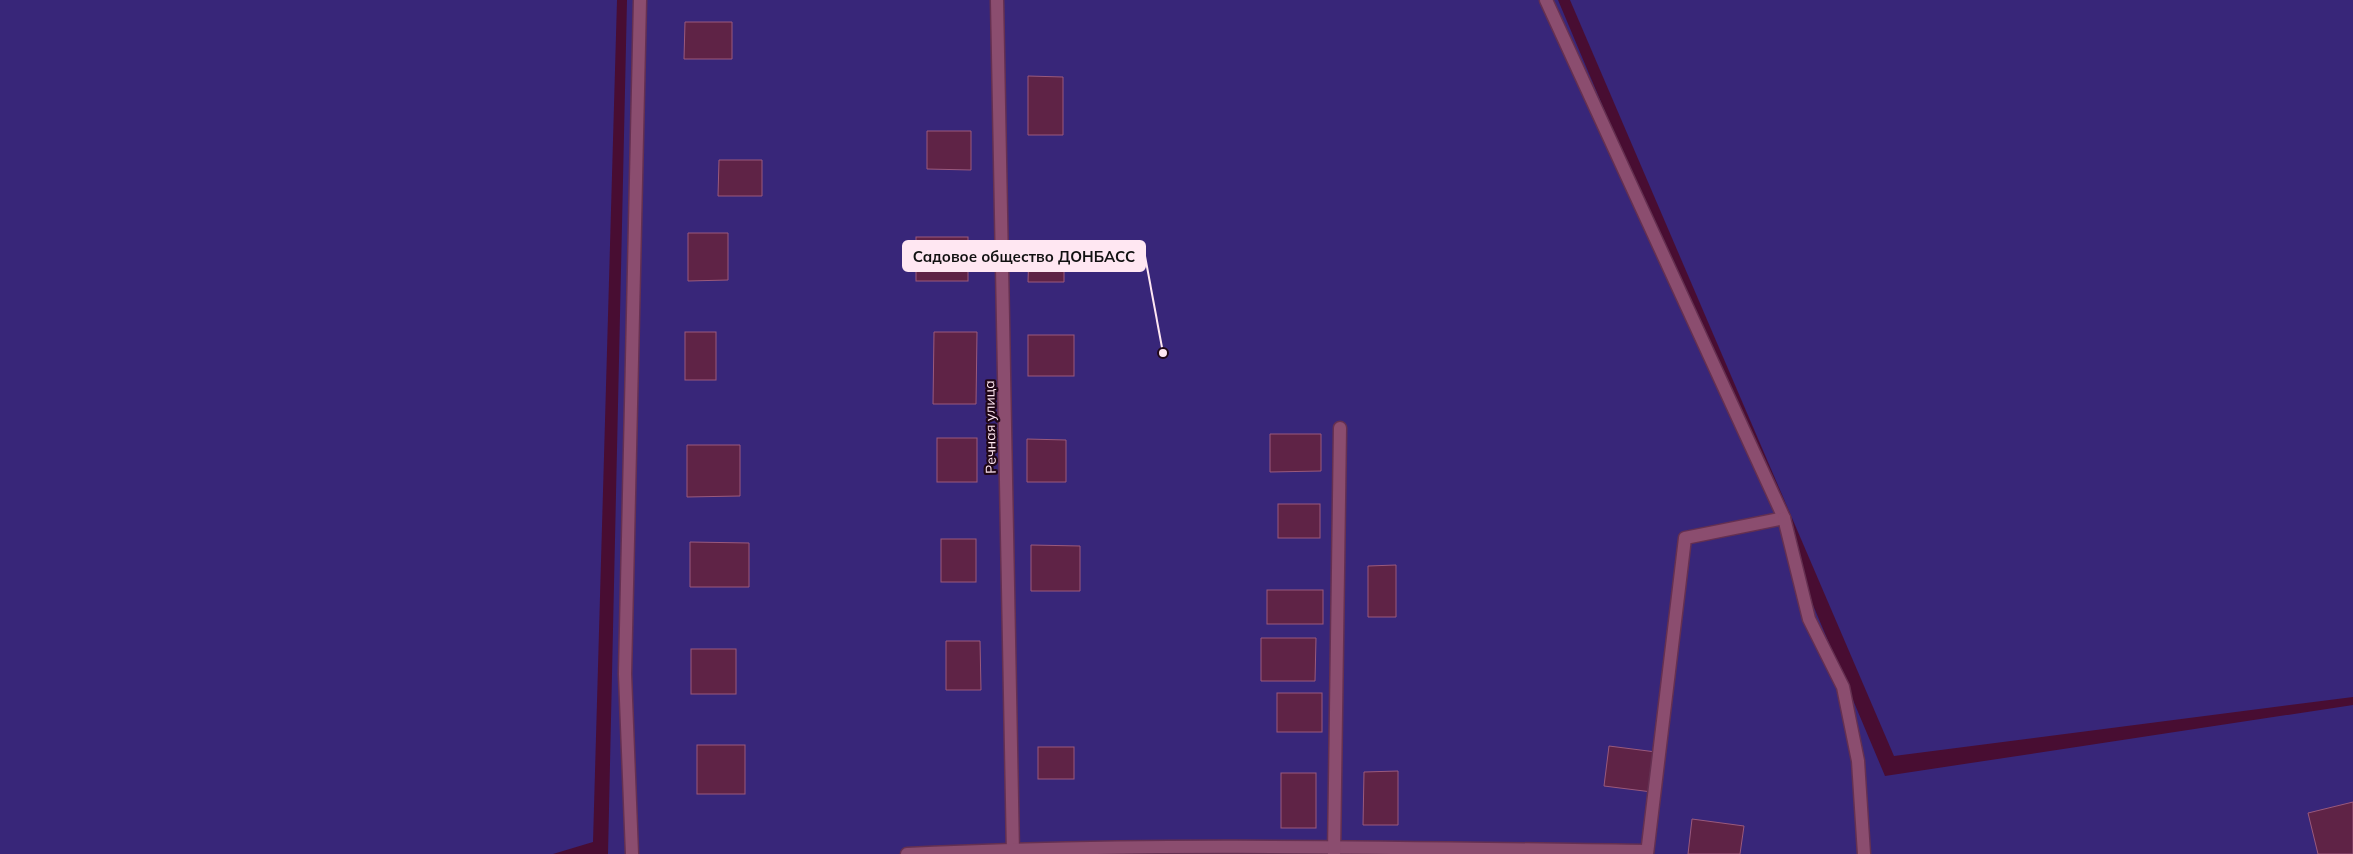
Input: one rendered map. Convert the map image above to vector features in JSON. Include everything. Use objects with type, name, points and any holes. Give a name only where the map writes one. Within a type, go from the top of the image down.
[{"type":"street","points":[[632,854],[625,674],[640,0]]},
{"type":"street","name":"Речная улица","points":[[997,0],[1013,851]]},
{"type":"street","points":[[1546,0],[1784,518],[1809,619],[1842,687],[1858,761],[1864,854]]},
{"type":"street","points":[[1335,851],[1340,428]]},
{"type":"street","points":[[907,854],[1013,851],[1647,852],[1685,538],[1784,518]]},
{"type":"shaded area","points":[[0,0],[617,0],[593,842],[553,854],[0,854]]},
{"type":"shaded area","points":[[627,0],[1558,0],[1885,776],[2353,705],[2353,854],[608,854]]},
{"type":"shaded area","points":[[1570,0],[2353,0],[2353,697],[1894,756]]},
{"type":"building","points":[[685,22],[732,22],[732,59],[684,59]]},
{"type":"building","points":[[1028,76],[1063,77],[1063,135],[1028,135]]},
{"type":"building","points":[[927,131],[971,131],[971,170],[927,169]]},
{"type":"building","points":[[719,160],[762,160],[762,196],[718,196]]},
{"type":"building","points":[[688,233],[728,233],[728,280],[688,281]]},
{"type":"building","points":[[916,237],[968,237],[968,281],[916,281]]},
{"type":"building","points":[[1029,249],[1064,249],[1064,282],[1028,282]]},
{"type":"building","points":[[685,332],[716,332],[716,380],[685,380]]},
{"type":"building","points":[[934,332],[977,332],[976,404],[933,404]]},
{"type":"building","points":[[1028,335],[1074,335],[1074,376],[1028,376]]},
{"type":"building","points":[[1270,434],[1321,434],[1321,471],[1270,472]]},
{"type":"building","points":[[937,438],[977,438],[977,482],[937,482]]},
{"type":"building","points":[[1027,439],[1066,440],[1066,482],[1027,482]]},
{"type":"building","points":[[687,445],[740,445],[740,496],[687,497]]},
{"type":"building","points":[[1278,504],[1320,504],[1320,538],[1278,538]]},
{"type":"building","points":[[941,539],[976,539],[976,582],[941,582]]},
{"type":"building","points":[[690,542],[749,543],[749,587],[690,587]]},
{"type":"building","points":[[1031,545],[1080,546],[1080,591],[1031,591]]},
{"type":"building","points":[[1396,565],[1396,617],[1368,617],[1368,566]]},
{"type":"building","points":[[1267,590],[1323,590],[1323,624],[1267,624]]},
{"type":"building","points":[[1261,638],[1316,638],[1315,681],[1261,681]]},
{"type":"building","points":[[946,641],[980,641],[981,690],[946,690]]},
{"type":"building","points":[[691,649],[736,649],[736,694],[691,694]]},
{"type":"building","points":[[1277,693],[1322,693],[1322,732],[1277,732]]},
{"type":"building","points":[[697,745],[745,745],[745,794],[697,794]]},
{"type":"building","points":[[1609,746],[1656,752],[1652,792],[1604,786]]},
{"type":"building","points":[[1038,747],[1074,747],[1074,779],[1038,779]]},
{"type":"building","points":[[1398,771],[1398,825],[1363,825],[1364,772]]},
{"type":"building","points":[[1281,773],[1316,773],[1316,828],[1281,828]]},
{"type":"building","points":[[2353,802],[2353,854],[2318,854],[2308,813]]},
{"type":"building","points":[[1692,819],[1744,826],[1740,854],[1688,854]]},
{"type":"place","name":"Садовое общество ДОНБАСС","points":[[1163,353]]}]
